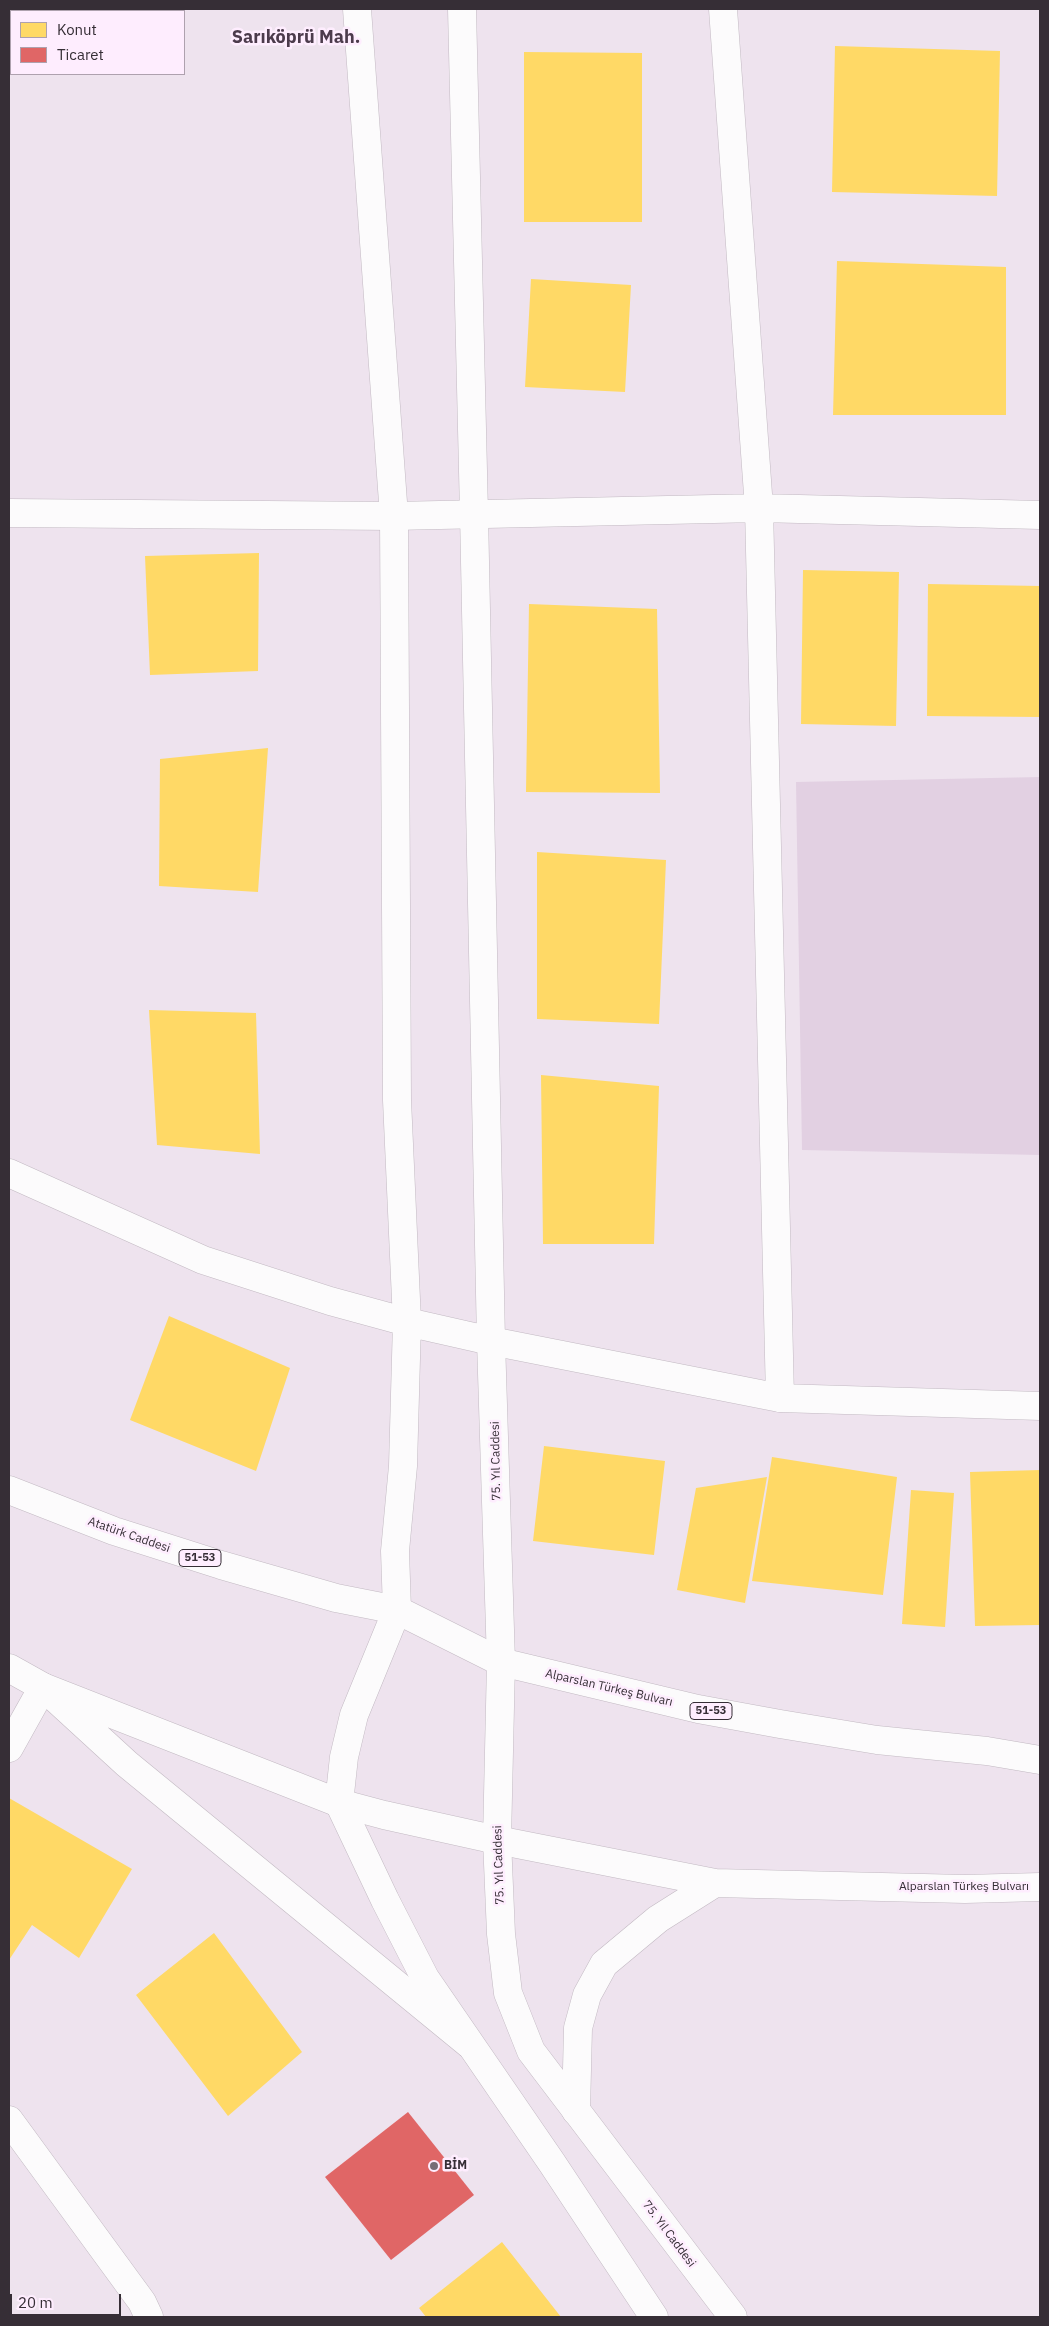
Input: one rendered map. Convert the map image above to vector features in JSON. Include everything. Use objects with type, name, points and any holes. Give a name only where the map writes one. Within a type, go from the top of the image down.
[{"type":"street","points":[[356,9],[394,516],[397,1100],[407,1322],[403,1466],[395,1551],[397,1610],[354,1715],[344,1757],[339,1803],[425,1978],[552,2163],[654,2317]]},
{"type":"street","name":"75. Yıl Caddesi","points":[[462,9],[491,1341],[501,1662],[497,1840],[501,1934],[508,1993],[531,2051],[733,2317]]},
{"type":"street","points":[[723,9],[759,508],[780,1398]]},
{"type":"street","points":[[9,513],[394,516],[759,508],[1040,515]]},
{"type":"street","points":[[9,1173],[203,1260],[330,1301],[407,1322],[491,1341],[780,1398],[1040,1406]]},
{"type":"street","name":"Atatürk Caddesi","points":[[9,1490],[114,1531],[221,1565],[336,1598],[397,1610]]},
{"type":"street","name":"Alparslan Türkeş Bulvarı","points":[[397,1610],[501,1662],[698,1708],[877,1740],[987,1751],[1040,1760]]},
{"type":"street","points":[[9,1668],[43,1687],[339,1803]]},
{"type":"street","points":[[9,1748],[43,1687]]},
{"type":"street","points":[[43,1687],[127,1764],[469,2044]]},
{"type":"street","name":"Alparslan Türkeş Bulvarı","points":[[339,1803],[497,1840],[716,1883],[966,1889],[1040,1887]]},
{"type":"street","points":[[576,2110],[578,2028],[587,1995],[604,1964],[658,1919],[716,1883]]},
{"type":"street","points":[[9,2120],[142,2302],[149,2317]]},
{"type":"shaded area","points":[[1040,777],[1040,1155],[802,1150],[796,782]]},
{"type":"building: Konut","points":[[835,46],[1000,51],[997,196],[832,192]]},
{"type":"building: Konut","points":[[524,52],[642,53],[642,222],[524,222]]},
{"type":"building: Konut","points":[[837,261],[1006,267],[1006,415],[833,415]]},
{"type":"building: Konut","points":[[531,279],[631,285],[625,392],[525,387]]},
{"type":"building: Konut","points":[[259,553],[258,671],[150,675],[145,556]]},
{"type":"building: Konut","points":[[803,570],[899,572],[896,726],[801,724]]},
{"type":"building: Konut","points":[[928,584],[1040,586],[1040,717],[927,716]]},
{"type":"building: Konut","points":[[529,604],[657,609],[660,793],[526,792]]},
{"type":"building: Konut","points":[[268,748],[258,892],[159,886],[160,759]]},
{"type":"building: Konut","points":[[537,852],[666,860],[659,1024],[537,1019]]},
{"type":"building: Konut","points":[[149,1010],[256,1013],[260,1154],[157,1145]]},
{"type":"building: Konut","points":[[541,1075],[659,1086],[654,1244],[543,1244]]},
{"type":"building: Konut","points":[[169,1316],[290,1368],[256,1471],[130,1420]]},
{"type":"building: Konut","points":[[544,1446],[665,1461],[654,1555],[533,1541]]},
{"type":"building: Konut","points":[[772,1457],[897,1477],[883,1595],[752,1581]]},
{"type":"building: Konut","points":[[1040,1470],[1040,1625],[975,1626],[970,1472]]},
{"type":"building: Konut","points":[[767,1477],[745,1603],[677,1590],[696,1488]]},
{"type":"building: Konut","points":[[911,1490],[954,1493],[945,1627],[902,1624]]},
{"type":"building: Konut","points":[[9,1798],[132,1869],[79,1958],[32,1925],[9,1960]]},
{"type":"building: Konut","points":[[214,1933],[302,2052],[228,2116],[136,1995]]},
{"type":"building: Konut","points":[[502,2242],[561,2317],[426,2317],[419,2308]]},
{"type":"building: Ticaret","points":[[408,2112],[474,2195],[391,2260],[325,2177]]},
{"type":"place","name":"BİM","points":[[434,2166]]},
{"type":"district","name":"Sarıköprü Mah.","points":[[296,38]]}]
